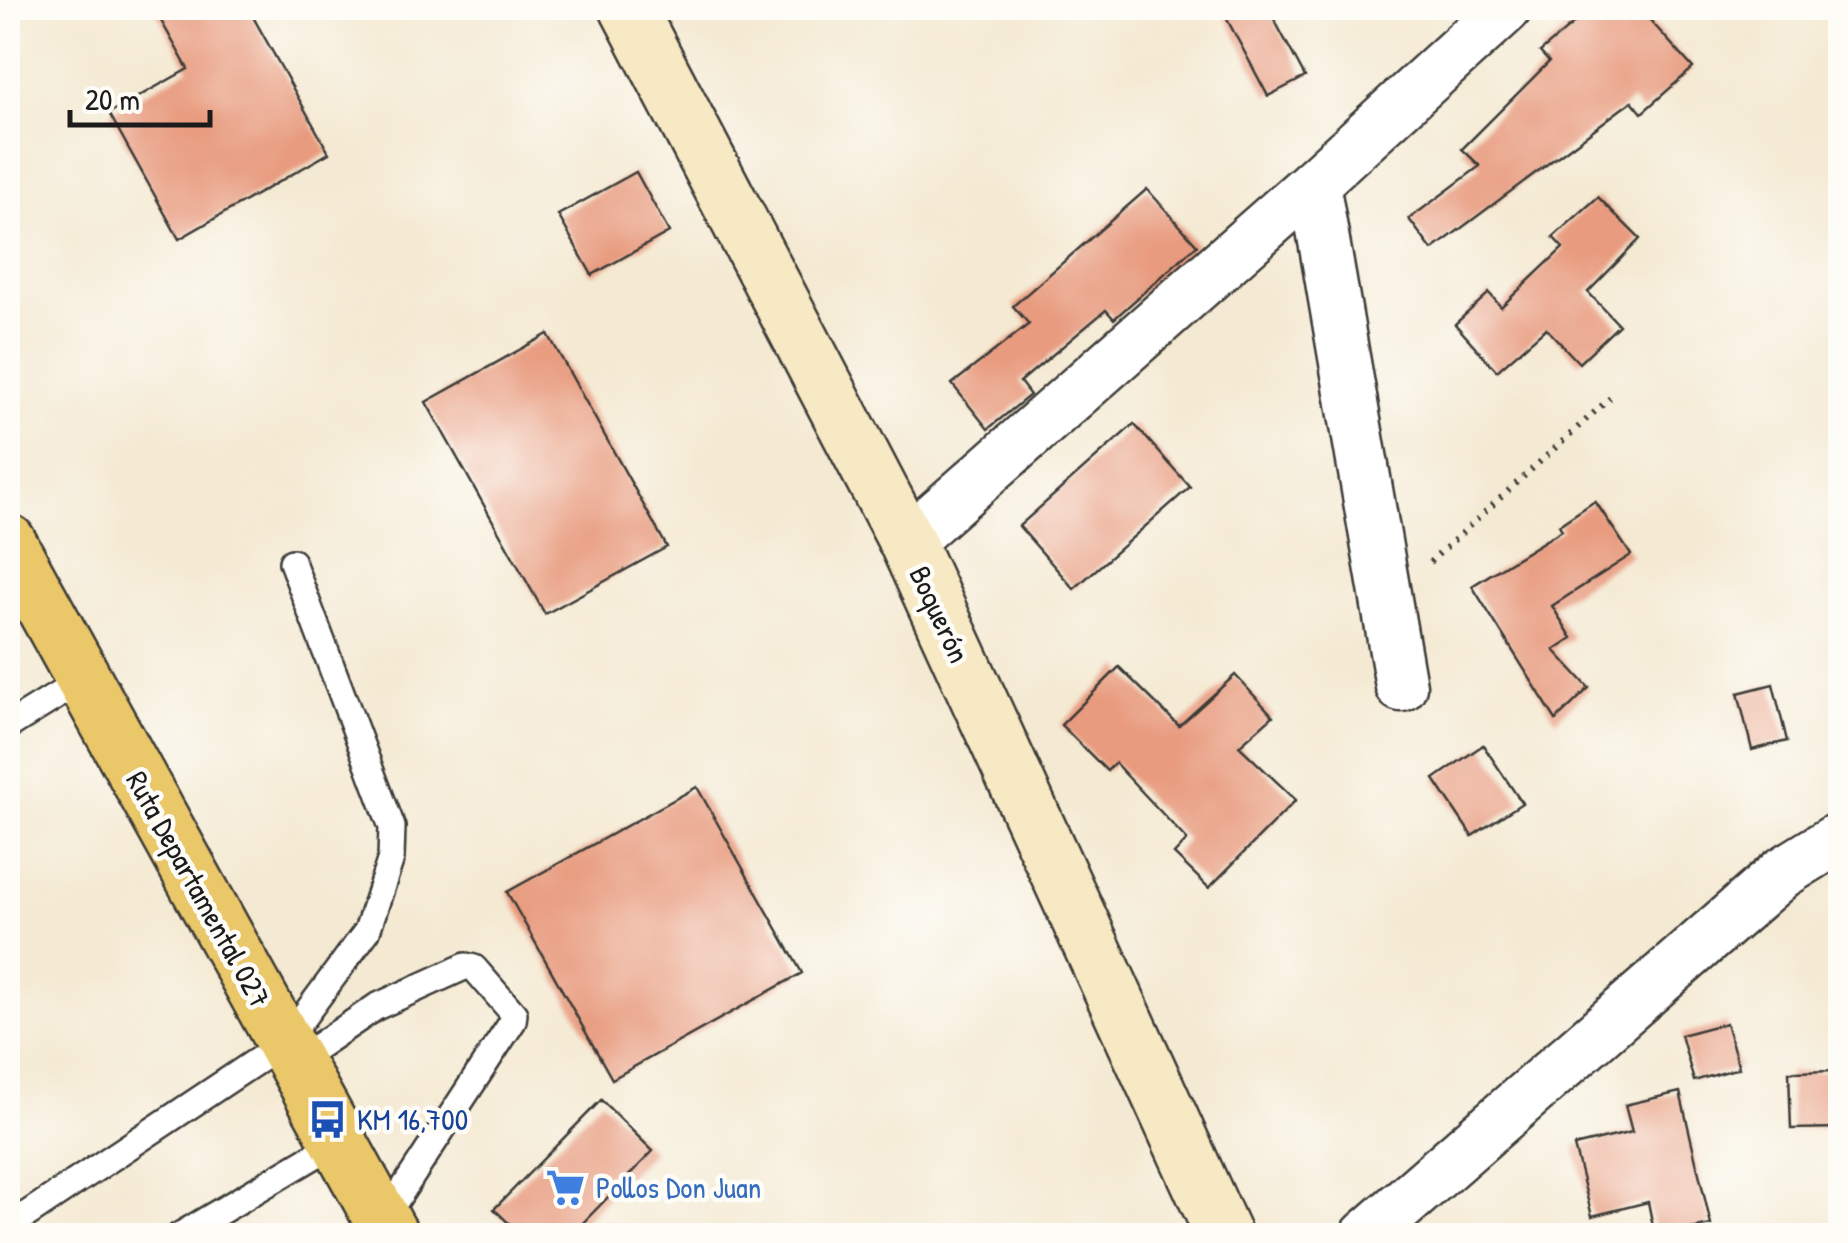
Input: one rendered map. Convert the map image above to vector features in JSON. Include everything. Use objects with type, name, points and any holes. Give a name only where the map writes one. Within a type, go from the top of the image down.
[{"type":"main road","name":"Ruta Departamental 027","points":[[8,542],[387,1228]]},
{"type":"street","name":"Boquerón","points":[[628,8],[907,542],[1224,1236]]},
{"type":"street","points":[[907,542],[1506,8]]},
{"type":"street","points":[[1314,183],[1401,686]]},
{"type":"street","points":[[1366,1236],[1782,873],[1840,837]]},
{"type":"lane","points":[[290,1052],[368,931],[390,858],[392,827],[292,562]]},
{"type":"lane","points":[[8,726],[84,679]]},
{"type":"lane","points":[[8,1227],[290,1052],[376,1007],[466,966],[474,968],[514,1014],[513,1022],[387,1228]]},
{"type":"lane","points":[[179,1236],[339,1142]]},
{"type":"path","points":[[1387,601],[1610,398]]},
{"type":"building","points":[[154,8],[248,8],[329,153],[179,239],[109,113],[188,69]]},
{"type":"building","points":[[1221,8],[1268,8],[1305,77],[1268,96]]},
{"type":"building","points":[[1592,8],[1639,8],[1693,68],[1642,113],[1632,101],[1432,250],[1409,219],[1480,166],[1462,149],[1549,62],[1540,52]]},
{"type":"building","points":[[636,172],[669,232],[592,275],[558,215]]},
{"type":"building","points":[[1147,189],[1197,245],[1114,319],[1106,310],[1020,382],[1030,395],[988,429],[952,384],[1029,324],[1013,306]]},
{"type":"building","points":[[1598,197],[1640,239],[1588,292],[1619,325],[1579,363],[1546,328],[1497,371],[1455,324],[1489,293],[1501,307],[1563,248],[1553,237]]},
{"type":"building","points":[[548,334],[667,547],[545,614],[426,402]]},
{"type":"building","points":[[1134,424],[1190,487],[1074,589],[1019,526]]},
{"type":"building","points":[[1595,501],[1631,555],[1552,606],[1572,638],[1554,650],[1589,688],[1556,720],[1472,586],[1562,530],[1559,525]]},
{"type":"building","points":[[1119,667],[1179,726],[1235,675],[1273,716],[1239,746],[1296,800],[1209,888],[1174,854],[1187,840],[1115,763],[1107,771],[1061,725]]},
{"type":"building","points":[[1773,684],[1787,741],[1752,750],[1738,693]]},
{"type":"building","points":[[1483,745],[1522,803],[1472,836],[1434,779]]},
{"type":"building","points":[[697,787],[802,973],[612,1079],[507,892]]},
{"type":"building","points":[[1726,1023],[1739,1068],[1694,1081],[1681,1035]]},
{"type":"building","points":[[1840,1071],[1840,1128],[1791,1129],[1789,1072]]},
{"type":"building","points":[[1680,1092],[1711,1225],[1655,1236],[1648,1202],[1592,1216],[1574,1146],[1632,1132],[1625,1105]]},
{"type":"building","name":"Pollos Don Juan","points":[[601,1100],[653,1151],[570,1236],[522,1236],[494,1209]]},
{"type":"place","name":"KM 16,700","points":[[327,1119]]},
{"type":"place","name":"Pollos Don Juan","points":[[566,1187]]}]
